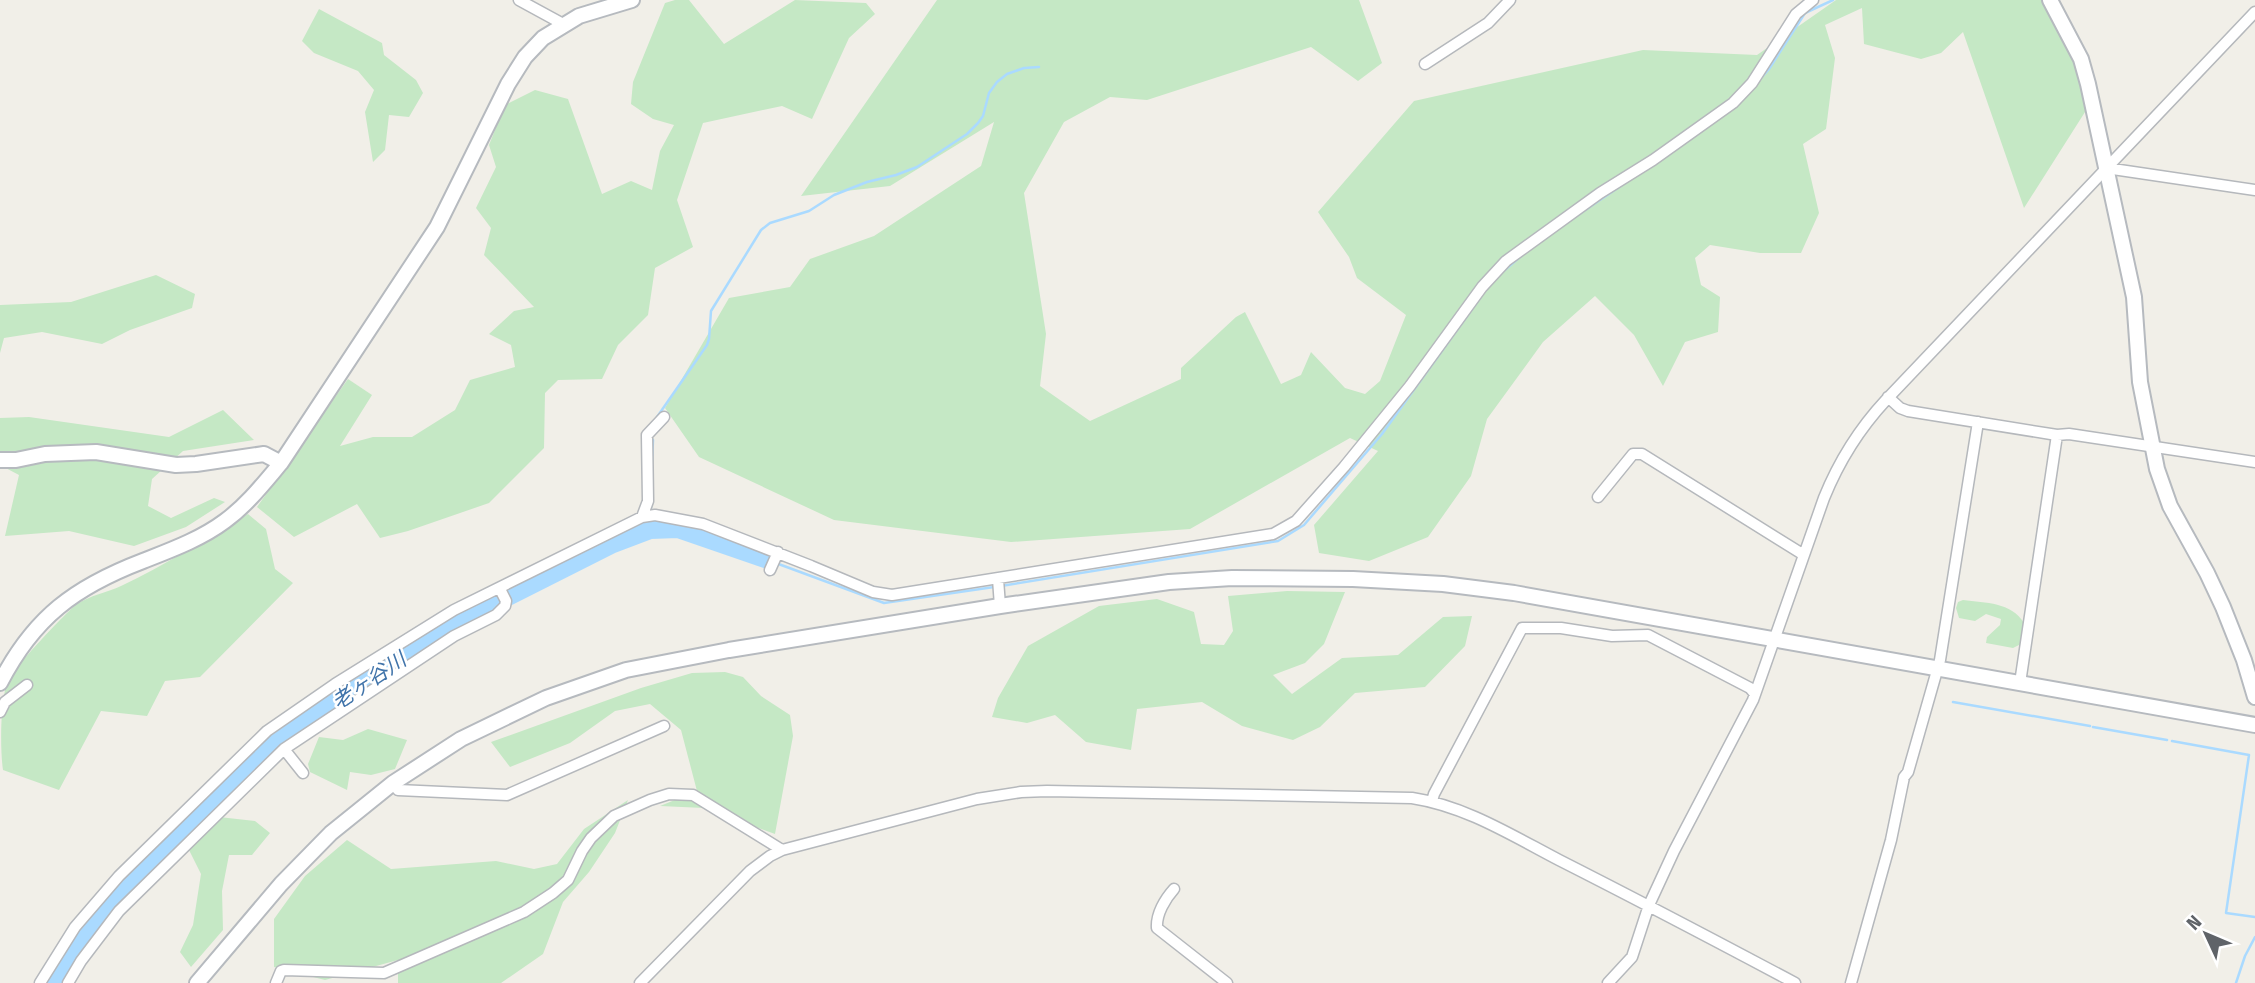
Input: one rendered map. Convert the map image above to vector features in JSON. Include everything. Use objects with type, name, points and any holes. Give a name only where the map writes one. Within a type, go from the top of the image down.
[{"type":"street","points":[[519,0],[564,24]]},
{"type":"street","points":[[0,683],[23,643],[42,621],[75,593],[106,576],[198,537],[226,521],[259,489],[281,463],[437,227],[508,84],[525,57],[543,38],[579,16],[632,0]]},
{"type":"street","points":[[1424,64],[1488,23],[1510,0]]},
{"type":"street","points":[[40,983],[75,927],[119,876],[267,731],[335,684],[454,610],[648,516],[703,524],[873,592],[892,595],[998,581],[1273,534],[1296,521],[1344,467],[1482,287],[1506,261],[1600,193],[1653,160],[1733,103],[1752,83],[1796,14],[1813,0]]},
{"type":"street","points":[[2050,0],[2081,58],[2088,84],[2134,297],[2140,382],[2157,469],[2170,506],[2223,607],[2255,697]]},
{"type":"street","points":[[1608,983],[1632,957],[1649,905],[1674,851],[1755,694],[1824,498],[1842,460],[1864,425],[2255,12]]},
{"type":"street","points":[[2106,168],[2255,190]]},
{"type":"street","points":[[1888,397],[1900,408],[1908,411],[2255,462]]},
{"type":"street","points":[[648,516],[647,435],[664,417]]},
{"type":"street","points":[[1851,983],[1891,840],[1904,778],[1938,668],[1978,422]]},
{"type":"street","points":[[2020,683],[2057,435]]},
{"type":"street","points":[[0,460],[16,460],[45,454],[96,452],[176,465],[264,454],[281,463]]},
{"type":"street","points":[[1598,496],[1633,454],[1642,454],[1804,555]]},
{"type":"street","points":[[770,570],[778,552]]},
{"type":"street","points":[[197,983],[281,884],[331,833],[393,783],[461,739],[546,698],[626,670],[999,601],[1169,582],[1232,578],[1353,579],[1443,584],[1514,593],[2255,725]]},
{"type":"street","points":[[998,581],[999,601]]},
{"type":"street","points":[[68,983],[81,961],[119,911],[284,749],[454,635],[496,615],[506,601],[500,589]]},
{"type":"street","points":[[1432,801],[1522,628],[1561,628],[1612,636],[1648,635],[1751,688],[1755,694]]},
{"type":"street","points":[[0,712],[5,702],[27,685]]},
{"type":"street","points":[[393,783],[398,790],[507,795],[664,726]]},
{"type":"street","points":[[284,749],[303,773]]},
{"type":"street","points":[[640,983],[750,871],[770,856],[782,850],[922,812],[1021,792],[1412,798],[1432,801],[1472,816],[1649,905],[1795,983]]},
{"type":"street","points":[[276,983],[284,970],[384,973],[524,912],[568,880],[587,844],[614,816],[669,794],[693,795],[782,850]]},
{"type":"street","points":[[1174,889],[1159,912],[1157,928],[1227,983]]},
{"type":"green space","points":[[689,0],[724,44],[795,0],[866,3],[875,14],[849,38],[812,119],[782,106],[703,123],[677,200],[693,247],[655,268],[648,315],[618,345],[602,379],[558,380],[545,393],[544,448],[489,503],[380,538],[357,504],[294,537],[257,507],[348,379],[372,395],[340,446],[373,437],[412,437],[455,410],[470,380],[515,367],[511,345],[489,334],[514,311],[534,307],[484,255],[491,228],[476,208],[496,167],[489,145],[505,105],[535,90],[568,99],[602,194],[631,181],[652,190],[660,151],[674,125],[653,119],[631,104],[633,82],[665,3]]},
{"type":"green space","points":[[937,0],[1359,0],[1382,63],[1358,81],[1311,47],[1147,100],[1110,97],[1064,122],[1024,193],[1046,334],[1040,386],[1090,421],[1181,379],[1181,368],[1236,317],[1245,312],[1281,384],[1301,375],[1311,352],[1345,388],[1365,394],[1380,381],[1406,315],[1357,278],[1349,257],[1318,212],[1414,101],[1643,50],[1757,55],[1836,0],[2058,0],[2092,101],[2024,208],[1963,32],[1941,53],[1921,59],[1864,44],[1862,8],[1825,25],[1835,58],[1826,129],[1803,144],[1819,213],[1801,253],[1760,253],[1710,245],[1695,258],[1701,285],[1720,297],[1718,332],[1685,342],[1663,386],[1634,335],[1595,296],[1543,342],[1487,419],[1471,476],[1428,537],[1369,561],[1319,553],[1314,525],[1378,451],[1350,438],[1190,529],[1011,542],[834,520],[699,457],[665,408],[729,298],[790,287],[810,259],[874,236],[981,166],[994,122],[890,186],[801,196]]},
{"type":"green space","points":[[319,9],[382,43],[384,55],[416,80],[423,93],[409,117],[389,115],[385,150],[373,162],[365,112],[374,90],[358,71],[314,53],[302,41]]},
{"type":"green space","points":[[156,275],[195,294],[192,308],[130,330],[102,344],[42,332],[4,338],[0,353],[0,305],[71,302]]},
{"type":"green space","points":[[223,410],[254,440],[183,451],[152,479],[148,506],[171,518],[214,498],[225,502],[186,527],[134,546],[69,531],[5,536],[19,475],[0,465],[0,418],[29,417],[169,437]]},
{"type":"green space","points":[[248,514],[266,529],[275,569],[293,583],[200,677],[165,681],[147,716],[101,711],[59,790],[3,770],[1,725],[8,680],[52,628],[82,601],[121,586],[154,569]]},
{"type":"green space","points":[[1287,591],[1345,592],[1324,644],[1305,663],[1273,675],[1292,694],[1342,658],[1398,655],[1443,617],[1472,616],[1465,646],[1425,687],[1355,693],[1320,727],[1293,740],[1242,726],[1202,702],[1137,709],[1131,750],[1086,742],[1055,715],[1027,723],[992,717],[998,698],[1028,646],[1099,606],[1157,599],[1194,612],[1201,644],[1224,645],[1233,631],[1228,596]]},
{"type":"green space","points":[[1963,600],[2005,607],[2019,616],[2024,623],[2021,644],[2013,648],[1986,643],[1987,637],[2000,625],[2001,619],[1986,614],[1975,621],[1959,618],[1956,608],[1958,602]]},
{"type":"green space","points":[[725,672],[743,677],[761,696],[790,715],[793,736],[775,834],[704,808],[660,806],[697,791],[681,730],[650,704],[615,711],[570,743],[510,767],[491,742],[641,688],[692,673]]},
{"type":"green space","points":[[368,729],[407,740],[395,769],[371,775],[350,772],[347,790],[310,772],[308,764],[319,737],[343,740]]},
{"type":"green space","points":[[628,800],[615,833],[589,872],[563,902],[543,954],[501,983],[398,983],[398,960],[325,980],[274,967],[274,919],[305,876],[347,840],[391,869],[496,861],[534,869],[557,864],[584,829]]},
{"type":"green space","points":[[219,817],[255,821],[270,833],[252,855],[229,855],[222,891],[223,930],[191,967],[180,952],[193,925],[201,874],[188,848]]},
{"type":"waterway","points":[[1739,103],[1769,69],[1805,13],[1833,0]]},
{"type":"waterway","points":[[657,417],[707,345],[711,311],[761,230],[770,223],[809,211],[834,195],[917,167],[967,134],[978,123],[983,116],[989,93],[997,82],[1007,74],[1024,68],[1039,67]]},
{"type":"waterway","points":[[1569,221],[1625,183]]},
{"type":"waterway","points":[[1500,274],[1521,256]]},
{"type":"waterway","points":[[1001,586],[1278,541],[1304,525],[1382,434],[1480,298]]},
{"type":"waterway","points":[[652,461],[653,440]]},
{"type":"waterway","points":[[650,530],[651,506]]},
{"type":"waterway","name":"老ヶ谷川","points":[[54,983],[80,941],[125,885],[252,760],[344,695],[456,623],[613,544],[650,530],[678,529],[765,559]]},
{"type":"waterway","points":[[765,559],[884,603],[994,587]]},
{"type":"waterway","points":[[1953,702],[2090,726]]},
{"type":"waterway","points":[[2093,727],[2167,740]]},
{"type":"waterway","points":[[2172,741],[2249,755],[2226,913],[2255,917]]},
{"type":"waterway","points":[[2236,983],[2255,937]]}]
